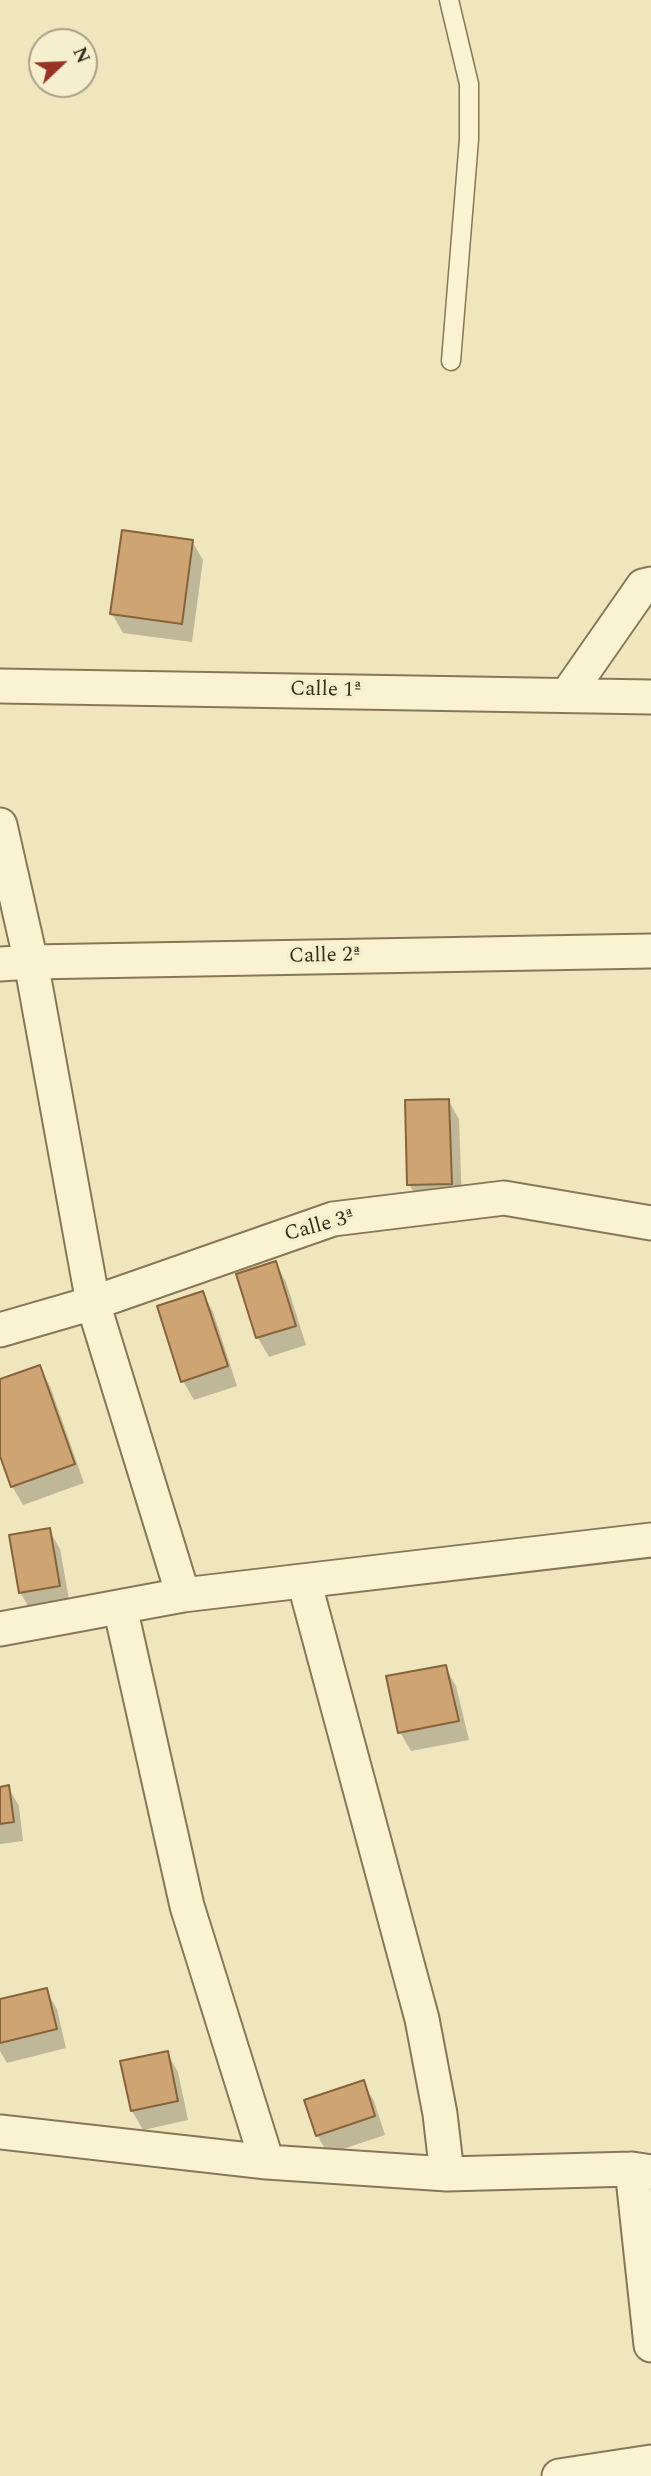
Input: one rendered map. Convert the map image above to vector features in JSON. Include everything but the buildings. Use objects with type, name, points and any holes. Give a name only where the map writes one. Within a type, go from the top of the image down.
[{"type":"street","points":[[567,695],[643,586],[651,584]]},
{"type":"street","name":"Calle 1ª","points":[[0,686],[651,697]]},
{"type":"street","points":[[0,825],[15,963],[93,1303],[183,1595]]},
{"type":"street","name":"Calle 2ª","points":[[15,963],[651,951]]},
{"type":"street","name":"Calle 3ª","points":[[0,1330],[93,1303],[333,1219],[504,1198],[651,1223]]},
{"type":"street","points":[[0,1629],[183,1595],[651,1540]]},
{"type":"street","points":[[304,1581],[422,2019],[440,2114],[447,2174]]},
{"type":"street","points":[[120,1607],[187,1906],[267,2162]]},
{"type":"street","points":[[0,2132],[267,2162],[447,2174],[641,2171],[651,2345]]},
{"type":"street","points":[[559,2476],[651,2462]]},
{"type":"lane","points":[[449,0],[468,84],[469,139],[452,361]]}]
